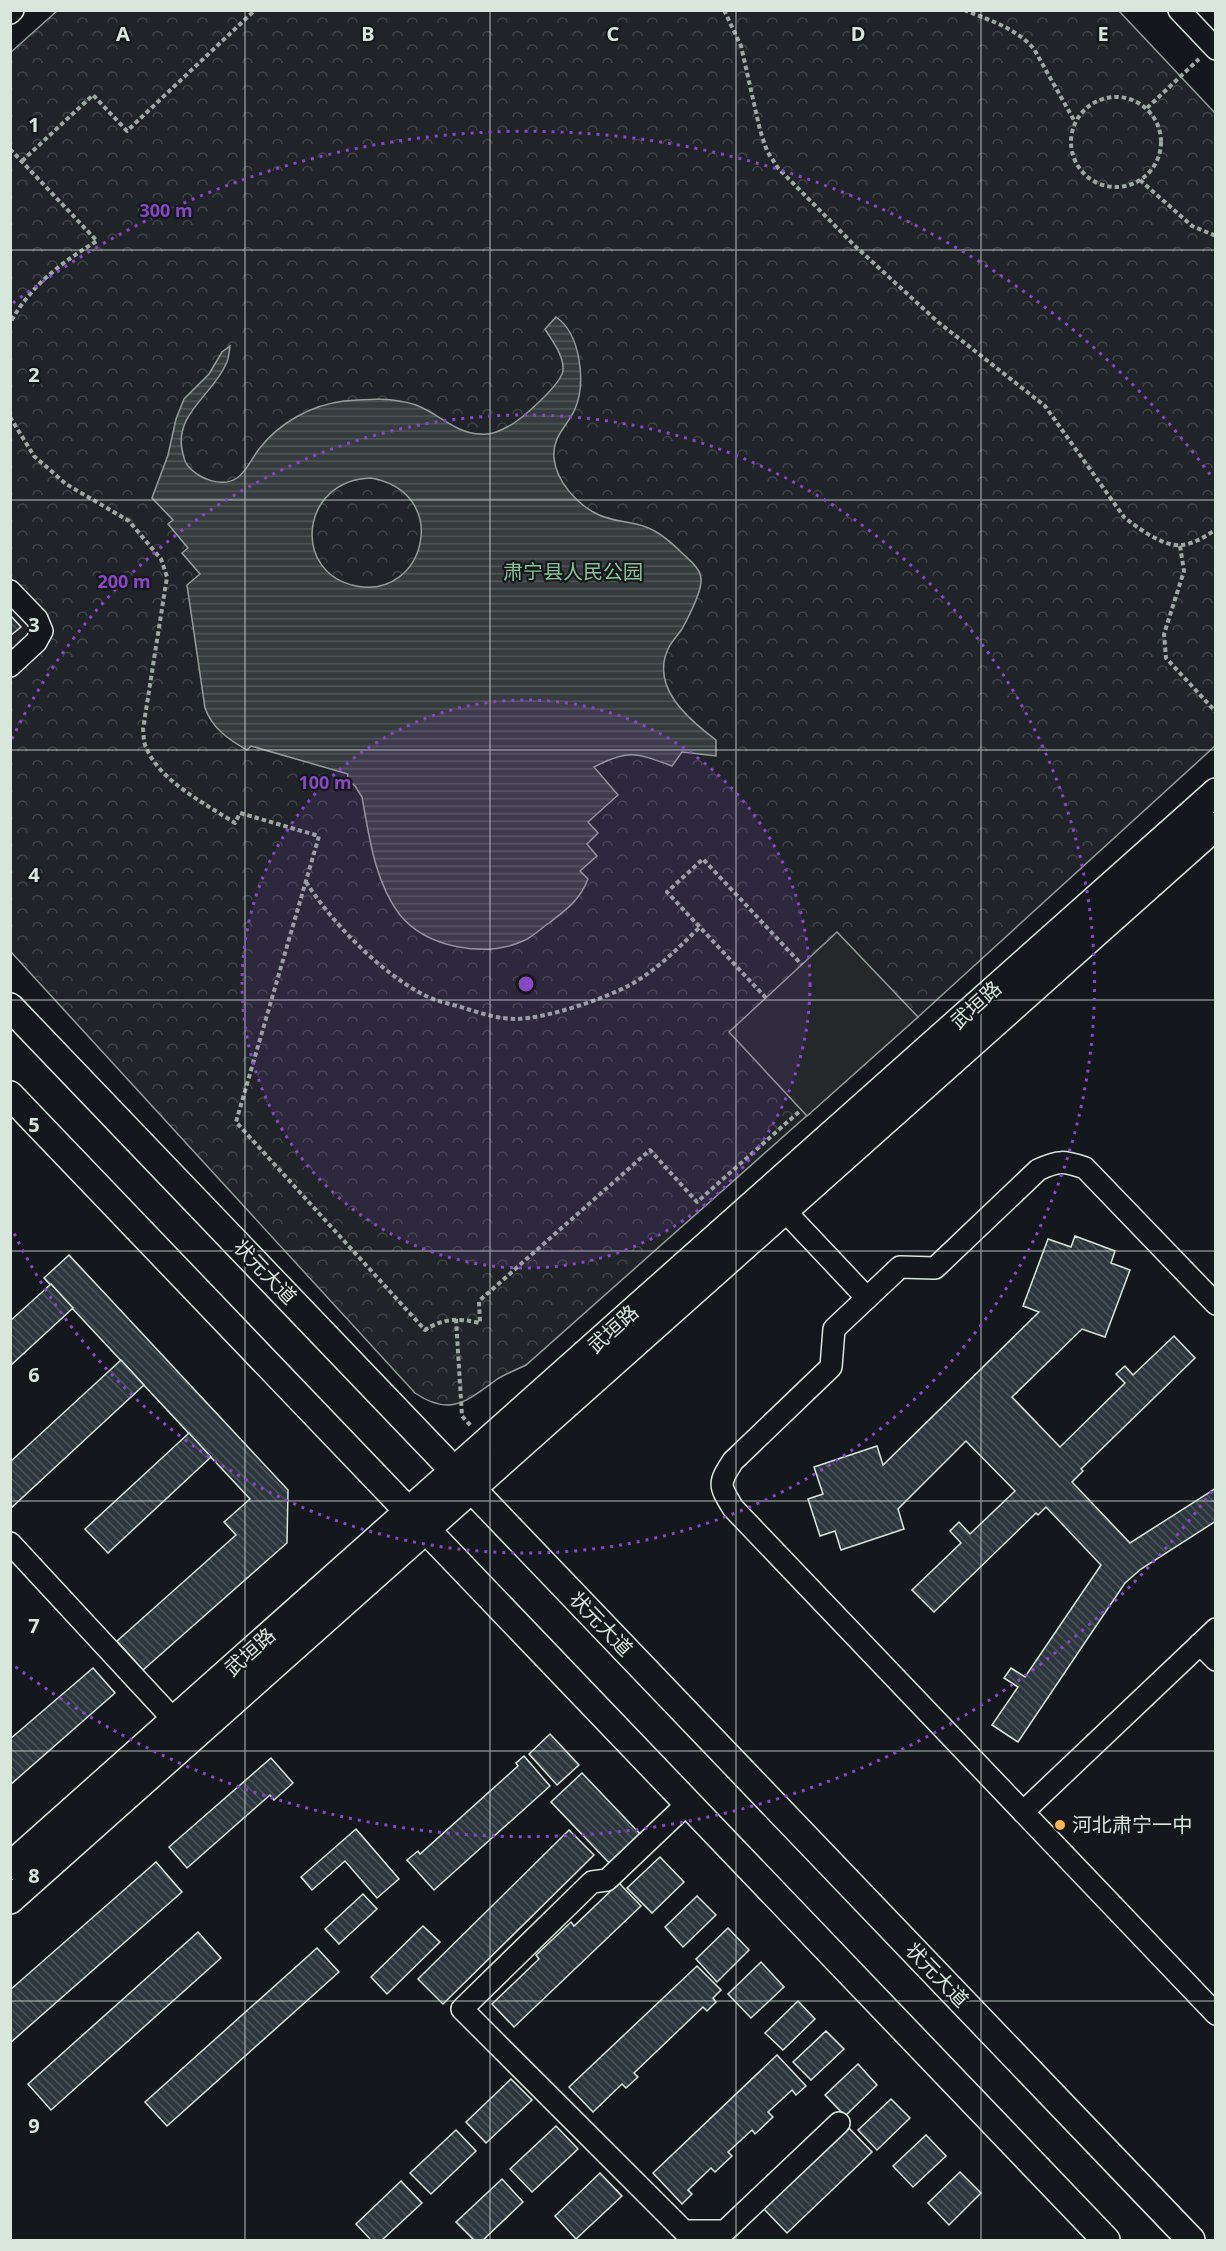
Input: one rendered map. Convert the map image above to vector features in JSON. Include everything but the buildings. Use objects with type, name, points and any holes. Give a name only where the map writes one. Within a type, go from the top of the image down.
[{"type":"main road","name":"武垣路","points":[[463,1480],[485,1443],[1215,792]]},
{"type":"main road","name":"武垣路","points":[[10,1866],[174,1720],[417,1520],[784,1210],[1215,826]]},
{"type":"main road","name":"状元大道","points":[[10,1007],[1191,2241]]},
{"type":"main road","points":[[10,1095],[1106,2241]]},
{"type":"main road","name":"武垣路","points":[[10,1900],[417,1520]]},
{"type":"street","points":[[1179,10],[1214,48]]},
{"type":"street","points":[[10,591],[37,619],[42,632],[36,642],[10,666]]},
{"type":"street","points":[[1211,2000],[1023,1812],[733,1508],[722,1490],[723,1476],[733,1461],[831,1366],[834,1329],[900,1267],[935,1268],[1038,1170],[1055,1162],[1067,1162],[1085,1168],[1215,1304]]},
{"type":"street","points":[[784,1210],[867,1298]]},
{"type":"street","points":[[10,1543],[174,1720]]},
{"type":"street","points":[[1023,1812],[1215,1629]]},
{"type":"street","points":[[1200,1644],[1215,1660]]},
{"type":"street","points":[[688,1803],[607,1880],[592,1882],[462,2009],[684,2231],[725,2231],[839,2123]]},
{"type":"path","points":[[22,161],[93,95],[127,131],[255,10]]},
{"type":"path","points":[[724,10],[741,46],[763,141],[778,168],[855,246],[938,322],[1045,405],[1124,517],[1140,530],[1180,546],[1208,535],[1215,529]]},
{"type":"path","points":[[964,10],[1013,31],[1026,40],[1034,49],[1075,123]]},
{"type":"path","points":[[1148,108],[1214,48]]},
{"type":"path","points":[[1128,97],[1148,108],[1160,127],[1161,149],[1152,170],[1140,180],[1114,187],[1104,186],[1087,176],[1075,161],[1071,150],[1075,123],[1085,108],[1105,98],[1128,97]]},
{"type":"path","points":[[10,149],[97,241],[71,256],[41,281],[20,305],[10,323]]},
{"type":"path","points":[[1140,180],[1192,226],[1215,236]]},
{"type":"path","points":[[11,419],[34,456],[66,484],[129,520],[161,559],[167,577],[143,729],[145,745],[152,760],[168,779],[235,823],[240,813],[319,836],[236,1122],[425,1330],[436,1323],[456,1319],[480,1323],[479,1301],[650,1150],[697,1202],[801,1110]]},
{"type":"path","points":[[1180,546],[1184,571],[1164,634],[1166,658],[1215,712]]},
{"type":"path","points":[[766,998],[667,892],[703,859],[802,965]]},
{"type":"path","points":[[306,882],[321,904],[373,958],[402,981],[426,996],[499,1017],[517,1019],[555,1012],[592,1001],[630,985],[663,962],[700,927]]},
{"type":"path","points":[[456,1319],[462,1416],[485,1443]]},
{"type":"green space","name":"肃宁县人民公园","points":[[57,11],[1119,11],[1215,113],[1215,746],[918,1017],[526,1365],[499,1378],[467,1400],[458,1403],[438,1404],[415,1393],[11,952],[10,53]]},
{"type":"shaded area","points":[[556,317],[571,335],[579,360],[580,386],[575,409],[558,438],[554,450],[556,467],[563,483],[589,510],[609,519],[646,527],[661,535],[692,562],[700,574],[701,584],[698,594],[682,629],[669,647],[664,661],[664,675],[674,700],[694,722],[716,740],[716,756],[682,752],[672,766],[650,758],[625,755],[594,767],[618,795],[588,822],[598,833],[587,844],[597,856],[580,871],[588,879],[577,899],[527,939],[492,949],[457,947],[425,935],[411,926],[391,902],[374,859],[362,797],[347,779],[348,774],[251,746],[247,750],[228,738],[212,722],[205,708],[187,585],[200,574],[182,553],[188,548],[168,524],[173,520],[152,498],[168,455],[176,419],[184,399],[209,374],[222,352],[230,346],[226,364],[188,417],[181,440],[185,462],[188,466],[198,475],[218,482],[231,481],[241,475],[259,449],[286,423],[308,411],[332,403],[371,399],[398,401],[416,405],[463,431],[487,434],[504,428],[521,418],[540,402],[561,376],[562,359],[545,329]],"holes":[[[371,478],[397,488],[413,503],[420,522],[420,543],[413,562],[399,577],[380,586],[356,586],[335,578],[321,564],[313,547],[312,528],[318,510],[330,494],[347,483]]]},
{"type":"shaded area","points":[[837,932],[918,1017],[807,1116],[729,1032]]},
{"type":"place","name":"河北肃宁一中","points":[[1060,1825]]}]
